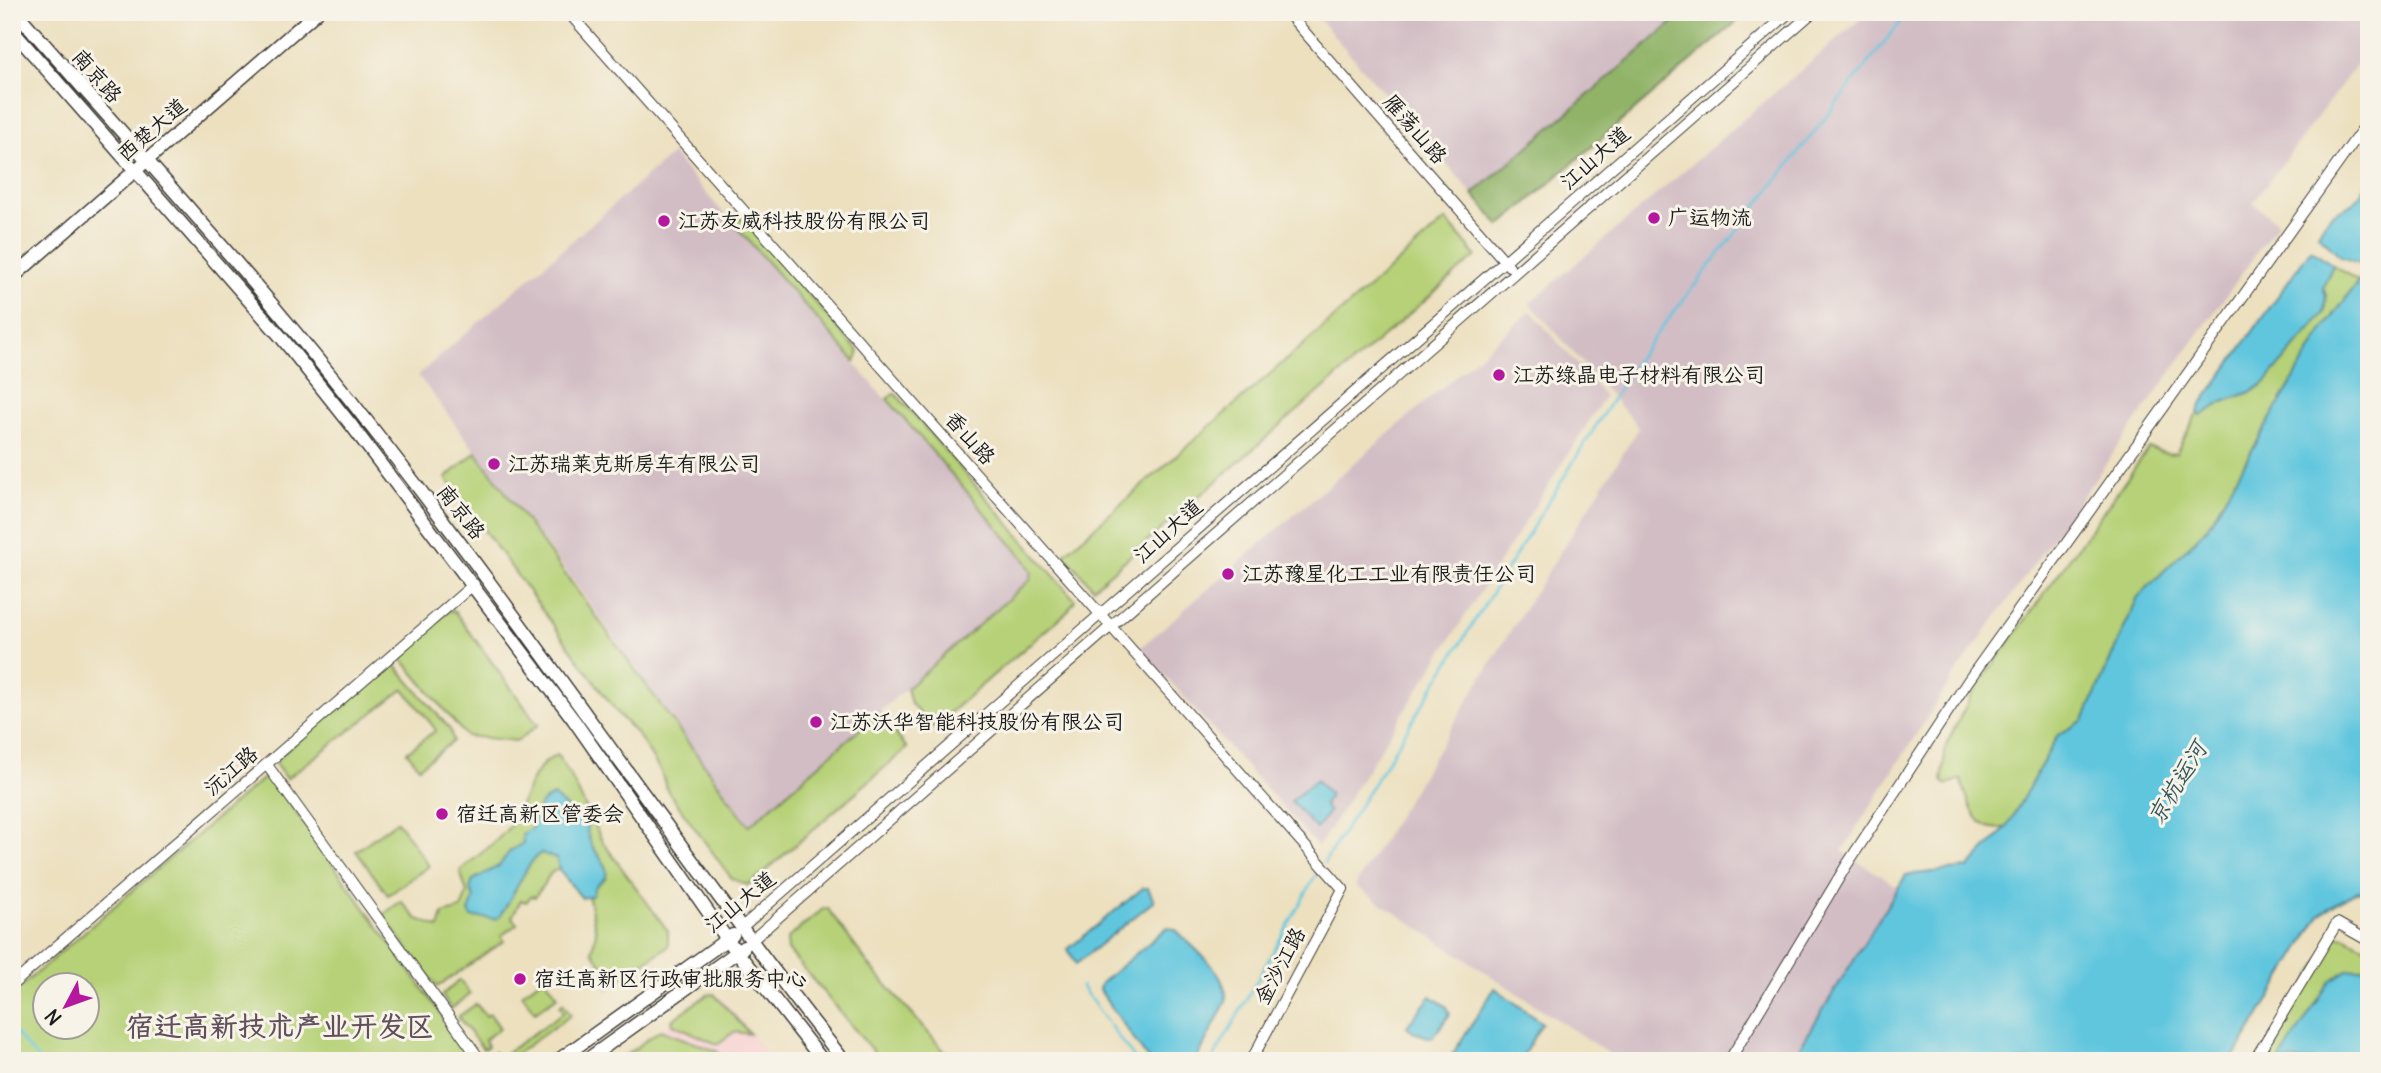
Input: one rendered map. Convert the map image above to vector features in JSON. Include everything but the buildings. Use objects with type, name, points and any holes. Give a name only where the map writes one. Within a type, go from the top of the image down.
[{"type":"main road","name":"南京路","points":[[16,12],[313,377],[474,584],[727,939],[823,1061]]},
{"type":"main road","name":"西楚大道","points":[[12,278],[317,12]]},
{"type":"main road","name":"南京路","points":[[12,30],[291,327],[498,592],[751,942],[844,1061]]},
{"type":"main road","name":"江山大道","points":[[556,1061],[741,928]]},
{"type":"main road","name":"江山大道","points":[[585,1061],[751,942]]},
{"type":"street","name":"香山路","points":[[568,12],[1343,889]]},
{"type":"street","name":"雁荡山路","points":[[1287,12],[1514,271]]},
{"type":"street","name":"江山大道","points":[[741,928],[1102,617],[1293,444],[1506,262],[1790,12]]},
{"type":"street","name":"江山大道","points":[[751,942],[1112,628],[1514,271],[1813,12]]},
{"type":"street","points":[[1729,1061],[1846,866],[1968,681],[2369,120]]},
{"type":"street","name":"沅江路","points":[[12,985],[474,584]]},
{"type":"street","points":[[267,765],[481,1061]]},
{"type":"street","name":"金沙江路","points":[[1251,1061],[1343,889]]},
{"type":"street","points":[[2254,1061],[2337,923],[2369,941]]},
{"type":"shaded area","points":[[1313,12],[1685,12],[1473,194]]},
{"type":"shaded area","points":[[1869,12],[2369,12],[2369,48],[2253,203],[2278,223],[1951,680],[1842,851],[1898,887],[1800,1047],[1804,1061],[1760,1061],[1744,1050],[1738,1061],[1620,1061],[1355,886],[1508,635],[1639,428],[1530,303]]},
{"type":"shaded area","points":[[672,154],[1023,557],[1032,572],[1030,580],[749,826],[578,587],[418,375]]},
{"type":"shaded area","points":[[1531,311],[1605,396],[1318,847],[1140,648]]},
{"type":"shaded area","points":[[710,994],[724,1001],[773,1061],[618,1061]]},
{"type":"green space","points":[[1685,12],[1748,12],[1500,226],[1473,194]]},
{"type":"green space","points":[[742,218],[859,352],[855,362],[732,222]]},
{"type":"green space","points":[[1446,220],[1476,256],[1093,588],[1064,554]]},
{"type":"green space","points":[[2333,265],[2358,281],[2319,336],[2207,528],[2138,597],[2084,720],[2058,735],[2007,827],[1988,827],[1970,807],[1961,779],[1946,785],[1942,781],[1946,745],[1972,694],[2149,448],[2168,454],[2176,453],[2198,412],[2201,416],[2223,402],[2253,391],[2324,313],[2326,296],[2323,287]]},
{"type":"green space","points":[[895,393],[1075,600],[1067,612],[933,727],[911,704],[907,688],[1030,580],[1032,572],[1023,557],[887,399]]},
{"type":"green space","points":[[476,452],[749,826],[878,713],[907,748],[748,885],[732,879],[667,790],[661,772],[638,735],[619,715],[446,478]]},
{"type":"green space","points":[[450,610],[455,612],[538,725],[517,741],[466,736],[398,654]]},
{"type":"green space","points":[[391,660],[450,729],[453,741],[419,767],[407,752],[436,730],[404,689],[286,779],[274,762]]},
{"type":"green space","points":[[557,755],[569,773],[602,841],[668,931],[668,946],[608,988],[606,971],[592,951],[596,932],[589,899],[586,895],[582,898],[558,869],[551,873],[535,897],[531,896],[526,902],[521,900],[512,917],[517,924],[501,936],[504,941],[437,987],[384,914],[401,901],[416,918],[439,928],[443,914],[461,909],[467,893],[460,871],[504,833],[515,817],[533,777],[547,761]]},
{"type":"green space","points":[[268,774],[475,1061],[12,1061],[12,994],[32,977],[32,1042],[102,1042],[102,972],[38,972]]},
{"type":"green space","points":[[397,821],[429,866],[388,895],[356,851]]},
{"type":"green space","points":[[823,909],[828,909],[868,964],[953,1061],[881,1061],[788,950],[787,939]]},
{"type":"green space","points":[[2344,936],[2369,949],[2369,1061],[2261,1061],[2334,937]]},
{"type":"green space","points":[[544,977],[558,996],[535,1012],[522,994]]},
{"type":"green space","points":[[460,980],[470,994],[451,1009],[442,995]]},
{"type":"green space","points":[[714,994],[750,1034],[734,1032],[717,1044],[673,1024],[672,1020],[707,995]]},
{"type":"green space","points":[[563,1003],[571,1015],[506,1061],[489,1061],[494,1052],[499,1058],[564,1012],[560,1006]]},
{"type":"green space","points":[[476,1004],[486,1016],[490,1014],[500,1028],[484,1040],[488,1047],[483,1049],[458,1017]]},
{"type":"green space","points":[[660,1030],[717,1051],[725,1060],[618,1061]]},
{"type":"water","points":[[2369,182],[2369,259],[2361,264],[2341,257],[2318,234],[2332,214],[2353,204]]},
{"type":"water","points":[[2311,249],[2333,265],[2323,287],[2326,296],[2324,313],[2266,382],[2253,391],[2223,402],[2201,416],[2198,412],[2201,405]]},
{"type":"water","name":"京杭运河","points":[[2369,267],[2369,896],[2359,891],[2320,915],[2232,1061],[1804,1061],[1800,1047],[1906,875],[1968,868],[2007,827],[2058,735],[2084,720],[2138,597],[2207,528],[2319,336]]},
{"type":"water","points":[[1316,780],[1330,795],[1324,805],[1329,812],[1316,829],[1291,801]]},
{"type":"water","points":[[554,796],[587,826],[591,843],[605,865],[606,877],[595,887],[592,896],[582,898],[559,870],[557,859],[541,853],[530,864],[497,919],[472,917],[469,912],[474,898],[470,889],[473,880],[499,866],[510,851],[523,843],[522,835],[532,828],[541,804]]},
{"type":"water","points":[[1143,888],[1148,888],[1154,901],[1076,964],[1068,949]]},
{"type":"water","points":[[1168,927],[1176,930],[1209,962],[1222,981],[1225,991],[1226,1001],[1196,1061],[1149,1061],[1099,989],[1101,983]]},
{"type":"water","points":[[2369,968],[2369,1061],[2279,1061],[2330,981],[2347,970]]},
{"type":"water","points":[[1495,988],[1542,1023],[1520,1061],[1448,1061]]},
{"type":"water","points":[[1431,996],[1447,1007],[1450,1014],[1432,1038],[1413,1032],[1407,1026]]},
{"type":"waterway","points":[[1324,863],[1638,358],[1908,12]]},
{"type":"waterway","points":[[1212,1061],[1320,868]]},
{"type":"waterway","points":[[1081,986],[1136,1061]]},
{"type":"waterway","points":[[12,1029],[39,1061]]},
{"type":"place","name":"广运物流","points":[[1654,218]]},
{"type":"place","name":"江苏友威科技股份有限公司","points":[[664,221]]},
{"type":"place","name":"江苏绿晶电子材料有限公司","points":[[1499,375]]},
{"type":"place","name":"江苏瑞莱克斯房车有限公司","points":[[494,464]]},
{"type":"place","name":"江苏豫星化工工业有限责任公司","points":[[1228,574]]},
{"type":"place","name":"江苏沃华智能科技股份有限公司","points":[[816,722]]},
{"type":"place","name":"宿迁高新区管委会","points":[[442,814]]},
{"type":"place","name":"宿迁高新区行政审批服务中心","points":[[520,979]]},
{"type":"district","name":"宿迁高新技术产业开发区","points":[[280,1026]]}]
